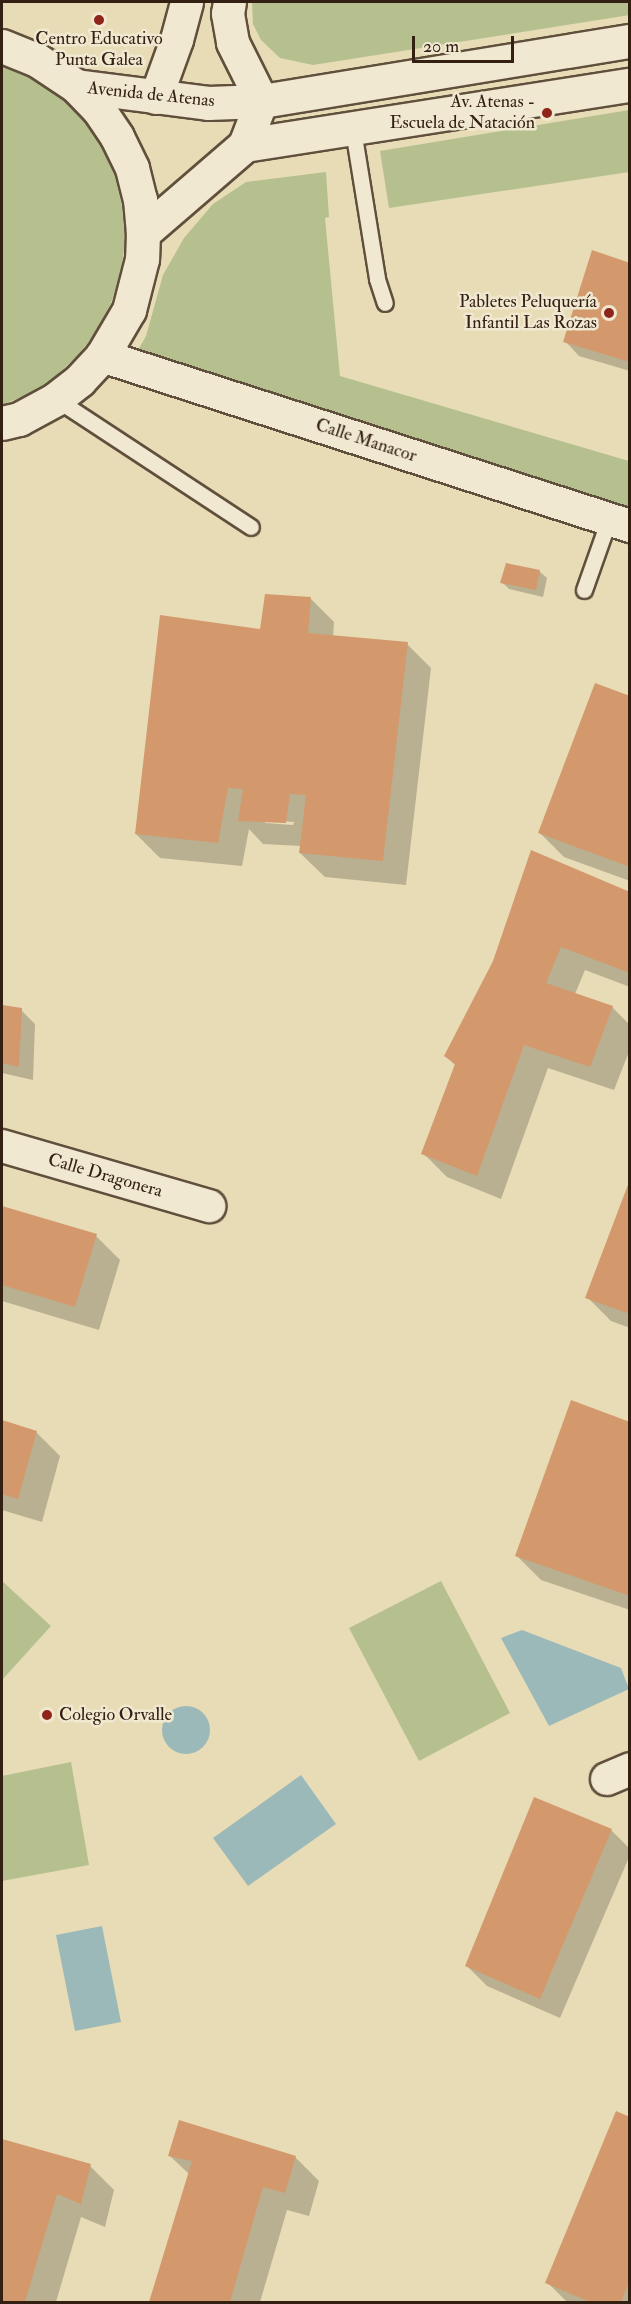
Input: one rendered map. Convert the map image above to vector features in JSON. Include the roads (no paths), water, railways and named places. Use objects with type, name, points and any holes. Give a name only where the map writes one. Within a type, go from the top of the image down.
[{"type":"main road","name":"Avenida de Atenas","points":[[76,86],[208,103],[262,101],[630,41]]},
{"type":"main road","points":[[2,46],[37,60],[76,86],[99,110],[117,137],[132,168],[140,199],[143,232],[142,259],[129,310],[102,356],[80,380],[56,399],[19,418],[2,423]]},
{"type":"main road","points":[[143,232],[245,146],[630,85]]},
{"type":"street","points":[[156,98],[177,40],[187,2]]},
{"type":"street","points":[[230,2],[228,14],[233,43],[262,101],[245,146]]},
{"type":"street","name":"Calle Manacor","points":[[102,356],[620,522]]},
{"type":"street","name":"Calle Dragonera","points":[[2,1146],[209,1206]]},
{"type":"lane","points":[[353,130],[377,279],[385,303]]},
{"type":"lane","points":[[56,399],[251,526]]},
{"type":"lane","points":[[584,590],[620,522]]},
{"type":"water","points":[[522,1630],[621,1668],[629,1689],[549,1726],[501,1638]]},
{"type":"water","points":[[181,1706],[191,1706],[203,1713],[210,1725],[210,1735],[203,1747],[191,1754],[181,1754],[166,1743],[162,1735],[162,1725],[173,1710]]},
{"type":"water","points":[[301,1775],[336,1824],[248,1886],[213,1838]]},
{"type":"water","points":[[102,1926],[121,2022],[75,2031],[56,1935]]},
{"type":"place","name":"Centro Educativo Punta Galea","points":[[99,20]]},
{"type":"place","name":"Av. Atenas - Escuela de Natación","points":[[547,113]]},
{"type":"place","name":"Pabletes Peluquería Infantil Las Rozas","points":[[609,313]]},
{"type":"place","name":"Colegio Orvalle","points":[[47,1715]]}]
